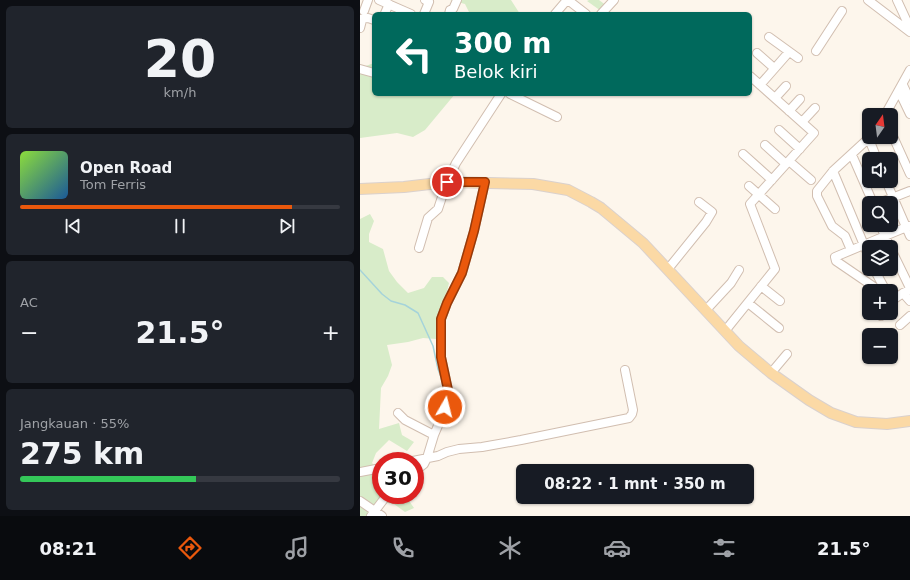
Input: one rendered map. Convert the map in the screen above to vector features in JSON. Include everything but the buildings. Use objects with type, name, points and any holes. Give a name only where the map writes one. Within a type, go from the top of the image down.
[{"type":"main road","points":[[360,189],[447,182],[485,182],[533,184],[568,190],[601,208],[643,243],[739,346],[809,400],[831,413],[856,422],[886,424],[910,421]]},
{"type":"street","points":[[364,11],[368,0]]},
{"type":"street","points":[[379,0],[407,12]]},
{"type":"street","points":[[449,12],[453,9],[457,0]]},
{"type":"street","points":[[557,12],[567,0],[583,12]]},
{"type":"street","points":[[603,12],[614,0]]},
{"type":"street","points":[[868,0],[910,32]]},
{"type":"street","points":[[897,0],[910,28]]},
{"type":"street","points":[[425,12],[428,1]]},
{"type":"street","points":[[386,12],[389,4]]},
{"type":"street","points":[[816,51],[842,11]]},
{"type":"street","points":[[360,28],[361,19],[368,18],[372,19]]},
{"type":"street","points":[[768,37],[798,58]]},
{"type":"street","points":[[757,52],[774,68]]},
{"type":"street","points":[[760,85],[789,52]]},
{"type":"street","points":[[360,69],[372,72]]},
{"type":"street","points":[[889,108],[910,70]]},
{"type":"street","points":[[725,331],[775,269],[750,204],[814,133],[752,78]]},
{"type":"street","points":[[775,98],[786,86]]},
{"type":"street","points":[[901,87],[910,100]]},
{"type":"street","points":[[901,87],[910,114]]},
{"type":"street","points":[[419,248],[428,218],[438,209],[447,182],[456,163],[500,96]]},
{"type":"street","points":[[514,96],[557,117]]},
{"type":"street","points":[[789,111],[800,98]]},
{"type":"street","points":[[802,122],[815,108]]},
{"type":"street","points":[[779,130],[800,148]]},
{"type":"street","points":[[851,250],[845,236],[832,226],[817,196],[818,188],[833,171],[863,144]]},
{"type":"street","points":[[896,144],[910,174]]},
{"type":"street","points":[[765,145],[811,180]]},
{"type":"street","points":[[743,154],[772,180]]},
{"type":"street","points":[[852,155],[870,196]]},
{"type":"street","points":[[833,171],[862,240]]},
{"type":"street","points":[[424,464],[445,407],[448,390],[441,357],[441,319],[462,273],[474,231],[485,182]]},
{"type":"street","points":[[749,186],[775,209]]},
{"type":"street","points":[[898,196],[910,191]]},
{"type":"street","points":[[668,269],[706,222],[712,212],[699,202]]},
{"type":"street","points":[[898,206],[908,227],[910,236]]},
{"type":"street","points":[[876,240],[908,227]]},
{"type":"street","points":[[883,232],[887,240]]},
{"type":"street","points":[[862,246],[837,256],[835,259],[870,284]]},
{"type":"street","points":[[898,267],[908,290],[910,301]]},
{"type":"street","points":[[706,310],[731,283],[739,270]]},
{"type":"street","points":[[761,286],[780,301]]},
{"type":"street","points":[[898,296],[908,290]]},
{"type":"street","points":[[748,302],[780,328]]},
{"type":"street","points":[[900,326],[910,316]]},
{"type":"street","points":[[771,372],[787,354]]},
{"type":"street","points":[[424,459],[459,449],[506,443],[628,418],[632,414],[633,410],[625,370]]},
{"type":"street","points":[[398,413],[405,420],[434,435]]},
{"type":"street","points":[[360,472],[372,470]]},
{"type":"street","points":[[360,501],[373,514],[382,516]]},
{"type":"street","points":[[373,514],[380,504]]},
{"type":"green space","points":[[450,0],[511,0],[519,12],[469,12],[465,4]]},
{"type":"green space","points":[[599,0],[607,6],[601,11],[587,1]]},
{"type":"green space","points":[[372,64],[372,96],[453,96],[425,130],[413,137],[397,133],[360,138],[360,68]]},
{"type":"green space","points":[[370,214],[374,221],[369,234],[369,242],[383,249],[389,271],[408,293],[424,288],[432,277],[443,277],[449,283],[436,339],[423,338],[387,345],[392,365],[381,388],[379,429],[399,423],[402,435],[414,442],[407,451],[389,440],[377,452],[372,452],[372,504],[380,504],[367,516],[360,516],[360,219]]},
{"type":"green space","points":[[394,504],[411,504],[414,508],[405,512]]},
{"type":"waterway","points":[[360,270],[382,294],[391,301],[405,305],[418,313],[433,346],[442,380]]},
{"type":"route","points":[[445,407],[448,390],[441,357],[441,319],[462,273],[470,248],[485,182],[447,182]]}]
